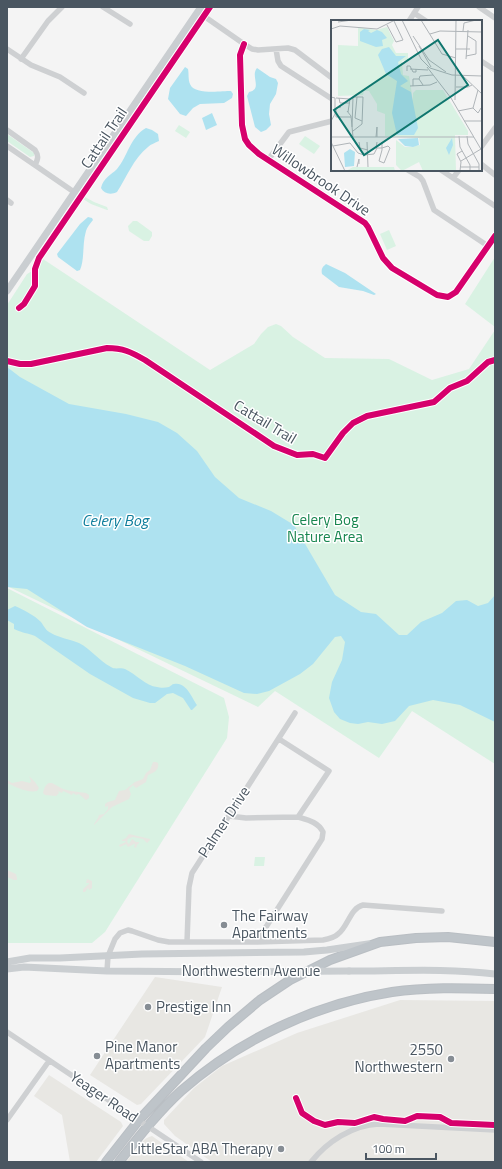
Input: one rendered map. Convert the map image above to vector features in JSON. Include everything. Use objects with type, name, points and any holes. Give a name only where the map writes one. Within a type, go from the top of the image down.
[{"type":"highway","points":[[106,1162],[139,1120],[206,1048],[260,1000],[290,980],[316,967],[380,942],[416,938],[448,937],[495,942]]},
{"type":"highway","points":[[119,1162],[148,1126],[179,1093],[200,1075],[229,1054],[273,1030],[325,1009],[363,998],[393,992],[434,989],[495,989]]},
{"type":"main road","points":[[7,291],[200,9]]},
{"type":"main road","name":"Northwestern Avenue","points":[[7,962],[30,958],[142,954],[304,952],[380,942]]},
{"type":"main road","name":"Northwestern Avenue","points":[[7,969],[24,967],[227,972],[437,970],[477,971],[495,974]]},
{"type":"street","points":[[21,59],[48,21],[62,7]]},
{"type":"street","points":[[103,7],[130,24]]},
{"type":"street","points":[[410,20],[418,7]]},
{"type":"street","points":[[480,7],[495,18]]},
{"type":"street","points":[[200,9],[252,49],[288,48],[295,50],[331,77]]},
{"type":"street","points":[[414,13],[424,20]]},
{"type":"street","name":"Willowbrook Drive","points":[[244,44],[240,55],[240,96],[242,125],[245,139],[259,154],[365,223],[383,258],[392,268],[437,295],[448,297],[456,292],[495,236]]},
{"type":"street","points":[[7,49],[31,65],[60,76],[84,93]]},
{"type":"street","points":[[276,49],[278,61],[281,66],[331,98]]},
{"type":"street","points":[[482,62],[494,68]]},
{"type":"street","points":[[268,160],[289,132],[331,121]]},
{"type":"street","points":[[482,146],[495,128]]},
{"type":"street","points":[[7,130],[35,150],[38,154],[38,158],[35,165]]},
{"type":"street","points":[[7,146],[74,192]]},
{"type":"street","points":[[482,165],[495,175]]},
{"type":"street","points":[[410,171],[420,177],[423,181],[434,210],[488,246]]},
{"type":"street","points":[[442,171],[495,206]]},
{"type":"street","points":[[453,178],[458,171]]},
{"type":"street","name":"Palmer Drive","points":[[187,942],[188,895],[190,878],[194,868],[295,713]]},
{"type":"street","points":[[279,739],[329,771],[298,817]]},
{"type":"street","points":[[229,816],[246,818],[298,817],[313,822],[318,825],[323,832],[322,839],[257,942]]},
{"type":"street","points":[[107,970],[108,956],[117,936],[128,930],[165,941],[308,941],[323,940],[338,935],[355,911],[363,905],[442,911]]},
{"type":"street","name":"Yeager Road","points":[[7,1032],[201,1162]]},
{"type":"street","points":[[7,1120],[49,1061]]},
{"type":"street","points":[[311,1162],[334,1140],[353,1129],[365,1126],[379,1124],[495,1130]]},
{"type":"shaded area","points":[[155,977],[222,987],[205,1037],[141,1104],[137,1105],[90,1075]]},
{"type":"shaded area","points":[[400,1000],[495,1001],[495,1162],[212,1162],[175,1136],[164,1124],[164,1120],[194,1088],[222,1066],[297,1033]]},
{"type":"shaded area","points":[[49,1075],[121,1122],[123,1126],[96,1162],[70,1162],[62,1115],[34,1096]]},
{"type":"shaded area","points":[[152,1136],[189,1162],[126,1162],[145,1139]]},
{"type":"green space","points":[[179,125],[190,132],[186,138],[175,131]]},
{"type":"green space","points":[[7,134],[34,153],[34,156],[30,157],[7,141]]},
{"type":"green space","points":[[305,136],[320,146],[314,154],[299,144]]},
{"type":"green space","points":[[83,197],[107,207],[108,210],[91,204],[83,199]]},
{"type":"green space","points":[[133,221],[137,221],[152,232],[152,236],[149,241],[144,241],[129,231],[128,226]]},
{"type":"green space","points":[[389,230],[396,246],[387,250],[380,234]]},
{"type":"green space","points":[[495,257],[495,327],[465,304]]},
{"type":"green space","name":"Celery Bog Nature Area","points":[[43,259],[210,370],[254,344],[268,327],[276,324],[281,326],[293,337],[325,358],[389,359],[432,380],[469,369],[495,330],[495,764],[412,711],[379,758],[275,691],[258,707],[7,586],[7,305],[27,274],[39,267]]},
{"type":"green space","points":[[7,588],[224,698],[229,717],[227,738],[105,932],[92,943],[7,943]]},
{"type":"green space","points":[[255,857],[265,857],[264,866],[254,866]]},
{"type":"sand","points":[[153,762],[158,763],[158,768],[156,771],[148,775],[146,782],[136,788],[133,785],[129,789],[131,794],[129,799],[112,807],[94,825],[99,815],[104,814],[108,809],[108,806],[105,807],[105,804],[115,800],[119,791],[125,790],[135,782],[143,779],[146,773],[150,770]]},
{"type":"sand","points":[[29,776],[39,788],[37,791],[25,790],[7,783],[7,780],[12,783],[22,781],[30,783],[31,781]]},
{"type":"sand","points":[[49,783],[63,789],[86,793],[89,795],[89,798],[86,800],[79,794],[76,795],[73,793],[72,795],[63,791],[62,793],[58,791],[59,793],[56,796],[45,795],[43,793],[44,790]]},
{"type":"sand","points":[[129,834],[150,840],[147,843],[143,839],[133,837],[128,839],[127,842],[129,844],[132,839],[139,842],[136,848],[134,847],[135,844],[128,847],[126,844],[120,847],[119,845],[126,842],[122,840]]},
{"type":"sand","points":[[7,870],[16,874],[17,880],[7,877]]},
{"type":"sand","points":[[87,879],[92,881],[92,888],[89,890],[88,888],[85,892],[83,892],[83,889],[89,884],[86,883]]},
{"type":"water","points":[[185,67],[188,69],[189,82],[192,87],[197,90],[208,92],[231,91],[233,94],[232,98],[224,103],[200,104],[193,108],[186,116],[180,114],[168,99],[170,88]]},
{"type":"water","points":[[257,68],[270,77],[276,79],[278,83],[276,94],[270,104],[269,114],[271,125],[266,130],[261,132],[255,127],[247,96],[249,92],[255,88],[255,71]]},
{"type":"water","points":[[212,113],[217,125],[206,130],[202,118]]},
{"type":"water","points":[[146,128],[158,134],[159,141],[149,146],[138,157],[117,192],[110,194],[104,192],[101,188],[102,185],[121,164],[136,136]]},
{"type":"water","points":[[88,217],[92,218],[93,220],[86,231],[82,265],[80,270],[77,271],[58,257],[57,254],[80,224]]},
{"type":"water","points":[[326,264],[345,273],[376,294],[374,295],[363,291],[339,287],[322,274],[322,269]]},
{"type":"water","name":"Celery Bog","points":[[7,367],[20,377],[69,404],[126,414],[158,422],[177,433],[197,451],[215,477],[239,498],[271,511],[294,525],[335,595],[361,612],[376,614],[399,635],[407,635],[421,622],[442,613],[456,601],[467,600],[478,606],[488,603],[495,595],[495,722],[460,705],[433,700],[409,706],[395,721],[382,724],[368,722],[358,724],[340,719],[334,712],[329,698],[332,682],[342,660],[345,642],[341,636],[335,637],[313,664],[300,674],[269,691],[257,694],[244,693],[185,666],[87,627],[27,589],[7,587]]},
{"type":"water","points":[[15,606],[35,617],[49,632],[79,643],[113,668],[125,669],[145,682],[160,688],[169,687],[173,684],[182,685],[197,705],[191,710],[183,698],[173,693],[167,694],[155,703],[133,698],[90,674],[35,636],[14,629],[14,624],[7,620],[7,610]]},
{"type":"cycle path","name":"Cattail Trail","points":[[19,308],[24,304],[35,286],[35,269],[39,258],[210,7]]},
{"type":"cycle path","points":[[244,44],[240,55],[242,125],[245,139],[259,154],[365,223],[383,258],[392,268],[437,295],[448,297],[456,292],[495,236]]},
{"type":"cycle path","name":"Cattail Trail","points":[[7,361],[20,364],[31,364],[107,348],[127,351],[145,360],[274,446],[297,455],[313,454],[325,458],[343,433],[353,423],[367,416],[434,402],[450,388],[467,381],[488,362],[495,360]]},
{"type":"cycle path","points":[[296,1098],[302,1113],[314,1121],[325,1125],[338,1122],[355,1123],[374,1117],[405,1121],[417,1116],[440,1117],[451,1123],[495,1125]]},
{"type":"place","name":"The Fairway Apartments","points":[[224,925]]},
{"type":"place","name":"Prestige Inn","points":[[148,1007]]},
{"type":"place","name":"Pine Manor Apartments","points":[[97,1056]]},
{"type":"place","name":"2550 Northwestern","points":[[451,1059]]},
{"type":"place","name":"LittleStar ABA Therapy","points":[[281,1149]]}]
